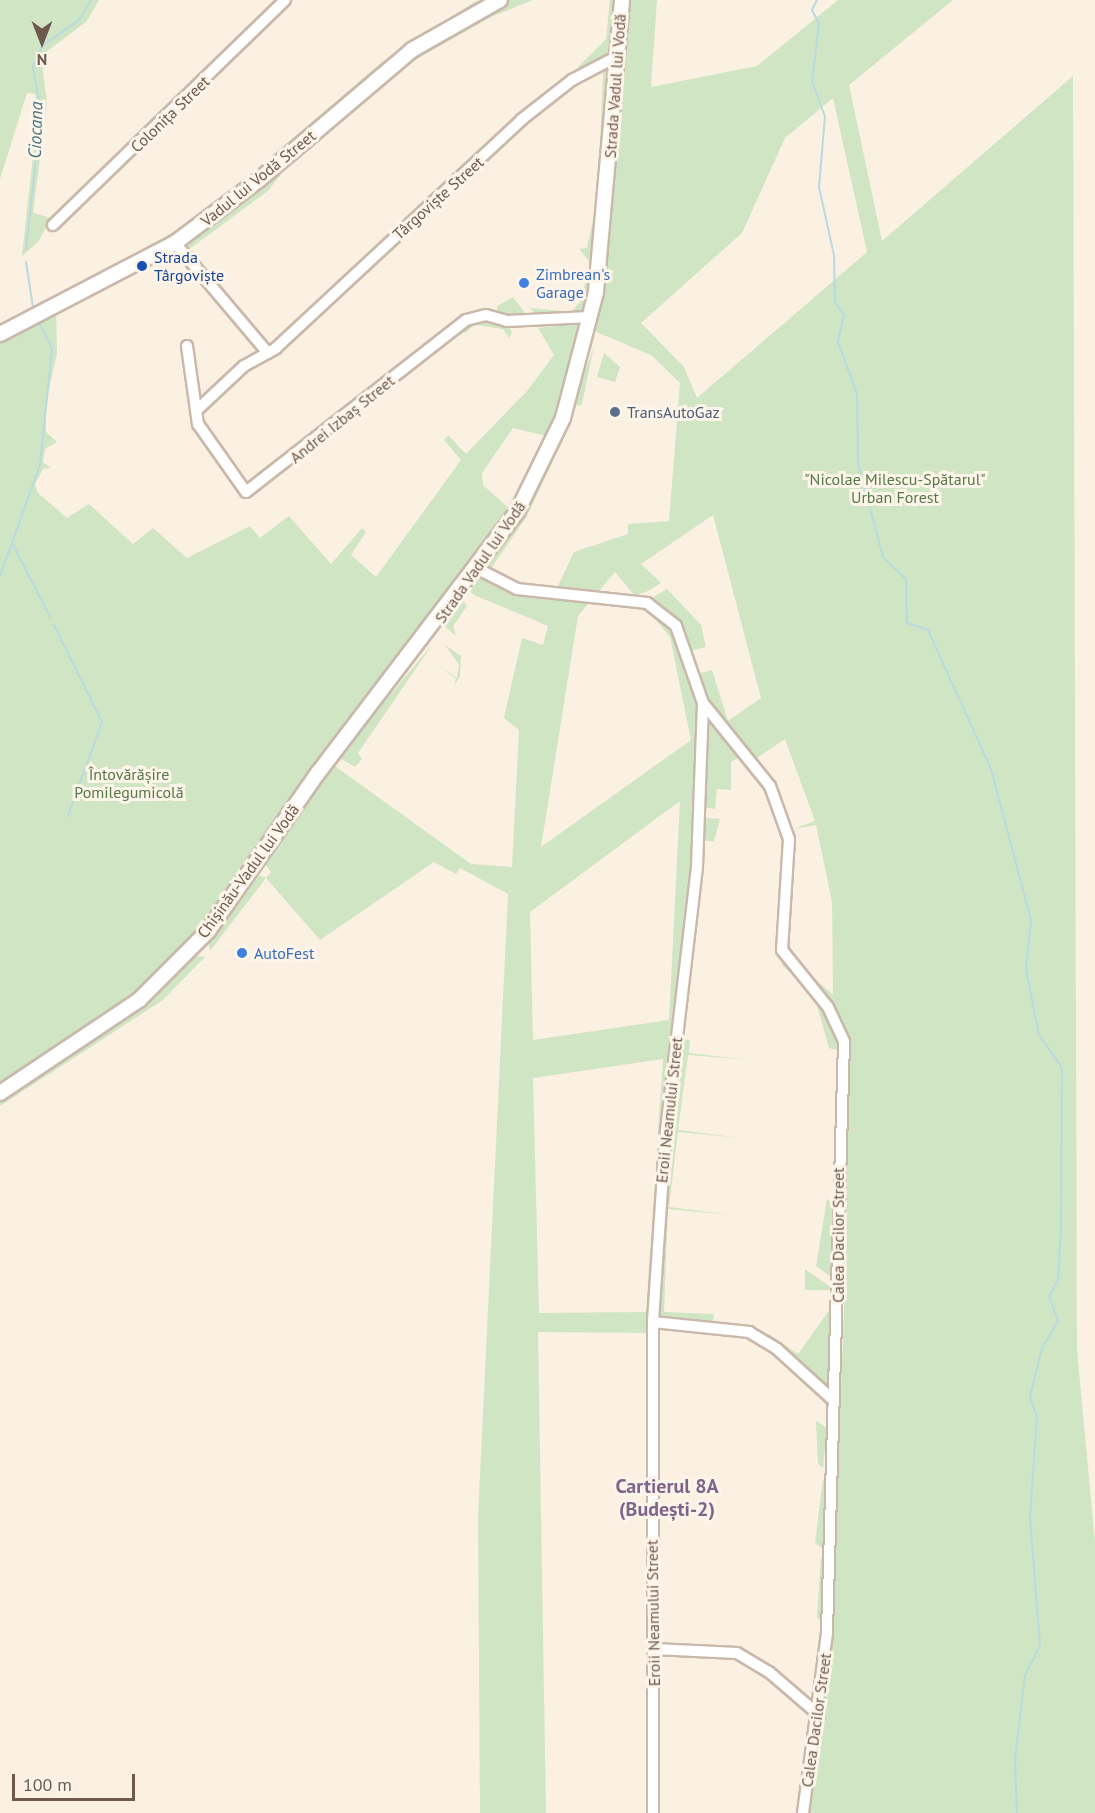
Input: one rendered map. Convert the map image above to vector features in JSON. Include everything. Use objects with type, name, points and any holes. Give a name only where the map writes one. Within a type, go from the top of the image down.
[{"type":"main road","name":"Vadul lui Vodă Street","points":[[0,334],[175,243],[260,179],[412,50],[500,0]]},
{"type":"main road","name":"Strada Vadul lui Vodă","points":[[318,773],[478,569],[545,462],[591,317],[601,257],[622,0]]},
{"type":"main road","name":"Chișinău-Vadul lui Vodă","points":[[0,1093],[139,1000],[186,955],[228,904],[318,773]]},
{"type":"street","name":"Colonița Street","points":[[53,225],[285,0]]},
{"type":"street","name":"Târgoviște Street","points":[[198,410],[244,366],[268,353],[521,120],[581,74],[618,56]]},
{"type":"street","points":[[175,243],[268,353]]},
{"type":"street","name":"Andrei Izbaș Street","points":[[188,346],[198,410],[206,440],[240,489],[252,491],[466,320],[486,315],[507,321],[591,317]]},
{"type":"street","name":"Eroii Neamului Street","points":[[478,569],[517,589],[647,603],[676,626],[703,703],[696,877],[666,1130],[653,1322],[653,1813]]},
{"type":"street","name":"Calea Dacilor Street","points":[[703,703],[770,786],[789,839],[782,950],[828,1007],[844,1042],[838,1120],[840,1286],[831,1399],[831,1559],[819,1715],[803,1813]]},
{"type":"street","points":[[653,1322],[737,1328],[777,1349],[831,1399]]},
{"type":"street","points":[[654,1649],[737,1653],[769,1672],[819,1715]]},
{"type":"green space","points":[[0,0],[99,0],[87,21],[41,56],[47,103],[33,213],[51,218],[38,242],[22,256],[38,110],[35,94],[27,93],[0,179]]},
{"type":"green space","points":[[491,0],[408,47],[273,163],[177,236],[0,329],[204,215],[383,61],[476,1]]},
{"type":"green space","points":[[508,0],[533,0],[491,17],[410,63],[284,170],[268,191],[188,250],[189,236],[239,204],[368,88],[472,17]]},
{"type":"green space","points":[[610,0],[618,0],[613,49],[582,71],[578,67],[606,39]]},
{"type":"green space","name":"\"Nicolae Milescu-Spătarul\" Urban Forest","points":[[625,0],[657,0],[651,87],[757,66],[838,0],[953,0],[849,85],[882,241],[1073,76],[1077,1350],[1095,1542],[1095,1813],[808,1813],[831,1635],[845,1285],[846,1034],[794,960],[833,995],[832,902],[816,825],[793,829],[815,821],[785,739],[757,758],[705,700],[697,674],[712,670],[728,721],[761,698],[713,515],[641,564],[661,583],[648,591],[635,596],[615,572],[599,591],[557,588],[574,552],[628,534],[628,524],[669,521],[680,383],[651,355],[594,331],[607,259]],"holes":[[[833,98],[867,252],[697,398],[684,367],[641,323],[742,233],[785,138]]]},
{"type":"green space","points":[[612,67],[602,203],[586,314],[535,313],[530,308],[571,312],[581,301],[590,262],[579,249],[587,248],[598,196],[603,72],[595,72]]},
{"type":"green space","name":"Întovărășire Pomilegumicolă","points":[[126,276],[56,312],[57,353],[46,403],[46,432],[57,442],[45,449],[43,462],[51,468],[43,469],[35,484],[38,493],[67,518],[89,504],[133,544],[153,528],[187,558],[250,526],[260,538],[289,516],[331,564],[362,528],[366,532],[351,555],[376,577],[461,460],[444,440],[448,435],[466,454],[527,391],[554,355],[538,328],[586,322],[551,437],[513,428],[482,473],[483,485],[513,512],[202,929],[112,1013],[0,1085],[0,338]]},
{"type":"green space","points":[[513,297],[527,316],[497,315],[497,306]]},
{"type":"green space","points":[[479,318],[508,324],[512,332],[509,338],[503,329],[475,325],[465,333],[461,328]]},
{"type":"green space","points":[[594,346],[582,404],[579,406],[574,403]]},
{"type":"green space","points":[[604,353],[620,367],[615,382],[597,377]]},
{"type":"green space","points":[[566,433],[527,516],[490,570],[484,566],[524,511]]},
{"type":"green space","points":[[477,575],[506,589],[591,600],[578,616],[541,847],[691,740],[670,637],[645,607],[671,623],[699,714],[691,905],[646,1423],[646,1333],[538,1332],[546,1813],[480,1813],[478,1517],[508,894],[460,868],[456,874],[434,862],[320,940],[266,878],[271,872],[264,863],[332,764],[471,864],[512,867],[519,730],[504,718],[522,638],[543,645],[548,626],[474,595],[468,589]],"holes":[[[680,801],[669,1020],[533,1040],[530,912]],[[663,1059],[646,1312],[539,1313],[533,1078]]]},
{"type":"green space","points":[[667,589],[701,625],[706,647],[690,651],[676,621],[648,600]]},
{"type":"green space","points":[[461,598],[467,606],[453,626],[456,636],[442,624]]},
{"type":"green space","points":[[432,645],[358,753],[362,759],[355,767],[338,757]]},
{"type":"green space","points":[[445,645],[461,656],[460,676],[454,686],[456,679],[439,666],[457,678],[459,665]]},
{"type":"green space","points":[[706,713],[741,756],[731,762],[731,790],[717,789],[715,809],[703,807]]},
{"type":"green space","points":[[703,818],[720,819],[714,841],[702,841]]},
{"type":"green space","points":[[259,875],[266,878],[210,951],[208,940]]},
{"type":"green space","points":[[193,956],[205,957],[163,1000],[0,1106],[0,1099],[143,1004]]},
{"type":"green space","points":[[785,960],[815,992],[841,1043],[837,1089],[837,1050],[829,1048],[814,995],[781,964]]},
{"type":"green space","points":[[680,1039],[690,1040],[689,1053],[751,1060],[688,1055],[678,1130],[741,1138],[678,1132],[669,1207],[732,1215],[668,1209],[664,1312],[714,1314],[713,1321],[657,1317],[660,1228]]},
{"type":"green space","points":[[827,1199],[833,1203],[834,1279],[816,1266]]},
{"type":"green space","points":[[805,1269],[835,1290],[805,1290]]},
{"type":"green space","points":[[835,1302],[828,1391],[766,1339],[769,1334],[798,1354]]},
{"type":"green space","points":[[816,1421],[827,1428],[823,1468],[818,1464]]},
{"type":"green space","points":[[823,1479],[828,1482],[828,1552],[815,1543]]},
{"type":"green space","points":[[821,1557],[825,1559],[824,1622],[817,1618]]},
{"type":"waterway","name":"Ciocana","points":[[26,249],[41,113],[33,67],[42,46],[79,20],[91,0]]},
{"type":"waterway","points":[[817,0],[812,10],[819,24],[812,81],[825,116],[819,187],[834,255],[835,302],[844,315],[838,342],[857,394],[858,463],[883,557],[906,579],[907,623],[928,630],[991,769],[1031,920],[1026,969],[1039,1035],[1062,1068],[1061,1229],[1058,1280],[1049,1296],[1058,1321],[1042,1348],[1030,1397],[1037,1417],[1030,1518],[1040,1646],[1025,1675],[1015,1759],[1017,1813]]},
{"type":"waterway","name":"Ciocana","points":[[26,262],[33,308]]},
{"type":"waterway","name":"Ciocana","points":[[0,576],[40,465],[52,348],[38,320]]},
{"type":"waterway","points":[[12,543],[50,617]]},
{"type":"waterway","points":[[54,625],[102,722],[68,816]]},
{"type":"place","name":"Strada Târgoviște","points":[[142,266]]},
{"type":"place","name":"Zimbrean's Garage","points":[[524,283]]},
{"type":"place","name":"TransAutoGaz","points":[[615,412]]},
{"type":"place","name":"AutoFest","points":[[242,953]]},
{"type":"district","name":"Cartierul 8A (Budești-2)","points":[[667,1498]]}]
